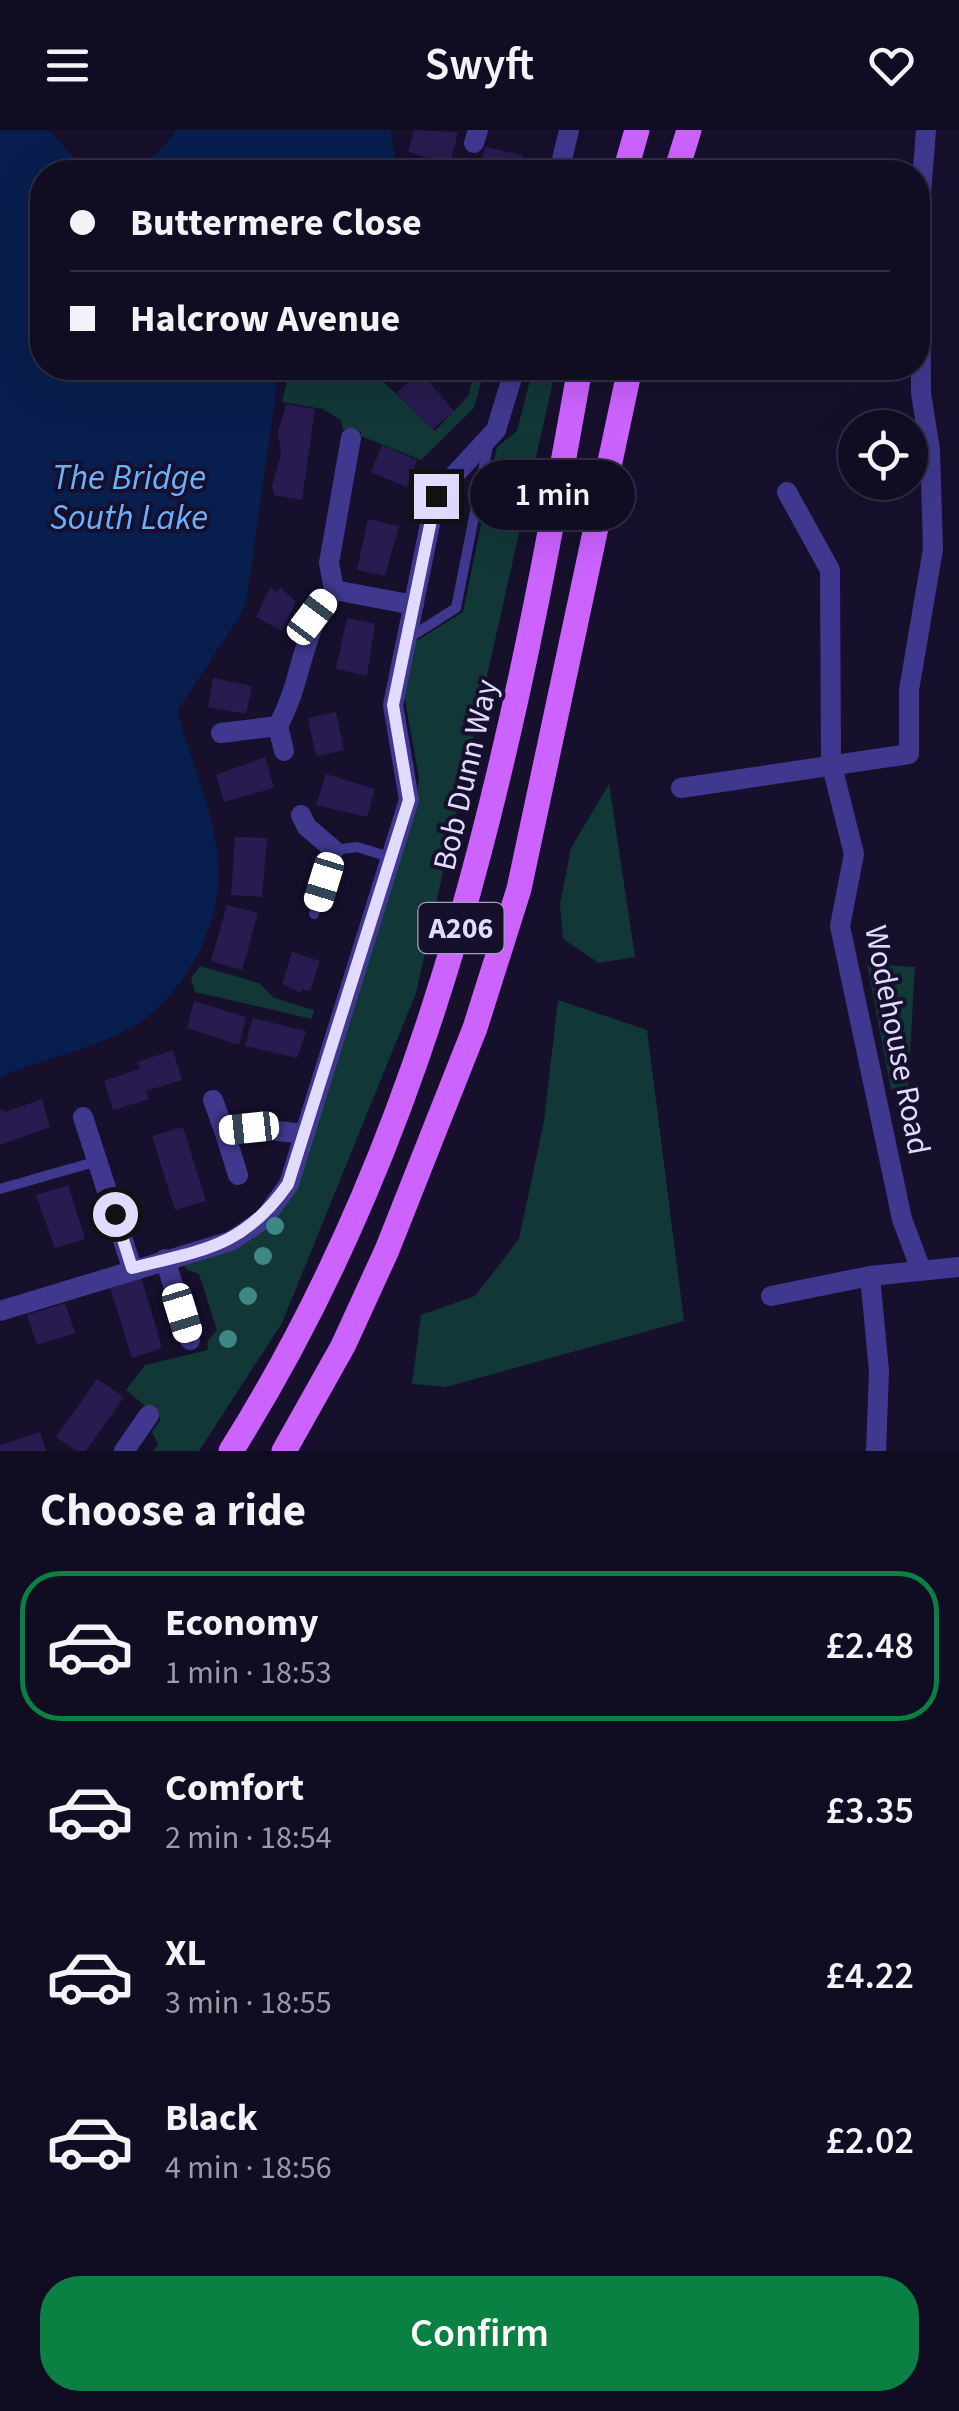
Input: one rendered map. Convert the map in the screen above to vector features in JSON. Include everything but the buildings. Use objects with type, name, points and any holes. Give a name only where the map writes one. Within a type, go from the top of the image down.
[{"type":"main road","points":[[628,160],[637,130]]},
{"type":"main road","points":[[680,160],[690,130]]},
{"type":"main road","name":"Bob Dunn Way","points":[[231,1451],[308,1317],[369,1182],[434,1019],[507,756],[578,380]]},
{"type":"main road","name":"A206","points":[[284,1451],[343,1346],[387,1250],[475,1028],[508,924],[550,756],[628,380]]},
{"type":"street","points":[[562,160],[569,130]]},
{"type":"street","points":[[924,160],[926,130]]},
{"type":"street","points":[[0,1311],[231,1240],[264,1218],[288,1184],[409,800],[393,705],[436,496],[489,437],[506,405],[512,380]]},
{"type":"street","points":[[682,788],[831,762],[909,754],[909,690],[933,549],[930,450],[921,380]]},
{"type":"street","points":[[334,590],[329,564],[350,438]]},
{"type":"street","name":"Wodehouse Road","points":[[787,492],[830,570],[831,762],[854,854],[840,926],[842,942],[902,1218],[921,1270]]},
{"type":"street","points":[[334,590],[414,604]]},
{"type":"street","points":[[284,750],[278,726],[289,705],[312,617],[334,590]]},
{"type":"street","points":[[221,733],[278,726]]},
{"type":"street","points":[[300,814],[307,827],[334,850]]},
{"type":"street","points":[[213,1100],[238,1175]]},
{"type":"street","points":[[83,1117],[132,1268]]},
{"type":"street","points":[[224,1130],[249,1128],[305,1134]]},
{"type":"street","points":[[165,1260],[190,1340]]},
{"type":"street","points":[[771,1296],[870,1276],[959,1267]]},
{"type":"street","points":[[870,1276],[879,1371],[876,1451]]},
{"type":"street","points":[[124,1451],[150,1415]]},
{"type":"lane","points":[[406,640],[456,608],[489,437]]},
{"type":"lane","points":[[314,914],[334,850],[357,848],[392,857]]},
{"type":"lane","points":[[0,1189],[98,1161]]},
{"type":"green space","points":[[287,380],[382,380],[435,431],[469,395],[472,380],[482,380],[474,408],[421,460],[361,436],[361,432],[342,429],[342,421],[323,409],[282,402]]},
{"type":"green space","points":[[530,380],[553,380],[416,993],[282,1323],[199,1451],[153,1451],[158,1445],[152,1432],[161,1419],[126,1390],[145,1365],[208,1350],[207,1342],[217,1330],[199,1274],[186,1269],[182,1259],[266,1223],[417,801],[419,778],[404,694],[413,643],[463,612],[497,447],[517,431]]},
{"type":"green space","points":[[609,784],[635,957],[599,963],[563,939],[560,904],[571,848]]},
{"type":"green space","points":[[867,964],[915,967],[908,1088],[891,1089]]},
{"type":"green space","points":[[200,966],[259,983],[274,998],[314,1010],[312,1019],[195,992],[191,978]]},
{"type":"green space","points":[[558,1000],[647,1030],[684,1321],[446,1387],[412,1384],[421,1315],[475,1296],[519,1239],[544,1121]]},
{"type":"water","name":"The Bridge South Lake","points":[[0,130],[48,130],[77,160],[30,160],[30,380],[277,380],[247,598],[240,616],[177,711],[215,840],[216,902],[207,935],[177,987],[140,1022],[115,1036],[0,1077]]},
{"type":"water","name":"The Bridge South Lake","points":[[176,130],[391,130],[394,160],[147,160]]},
{"type":"route","points":[[115,1214],[132,1268],[231,1240],[264,1218],[288,1184],[409,800],[406,762],[393,705],[436,496]]}]
